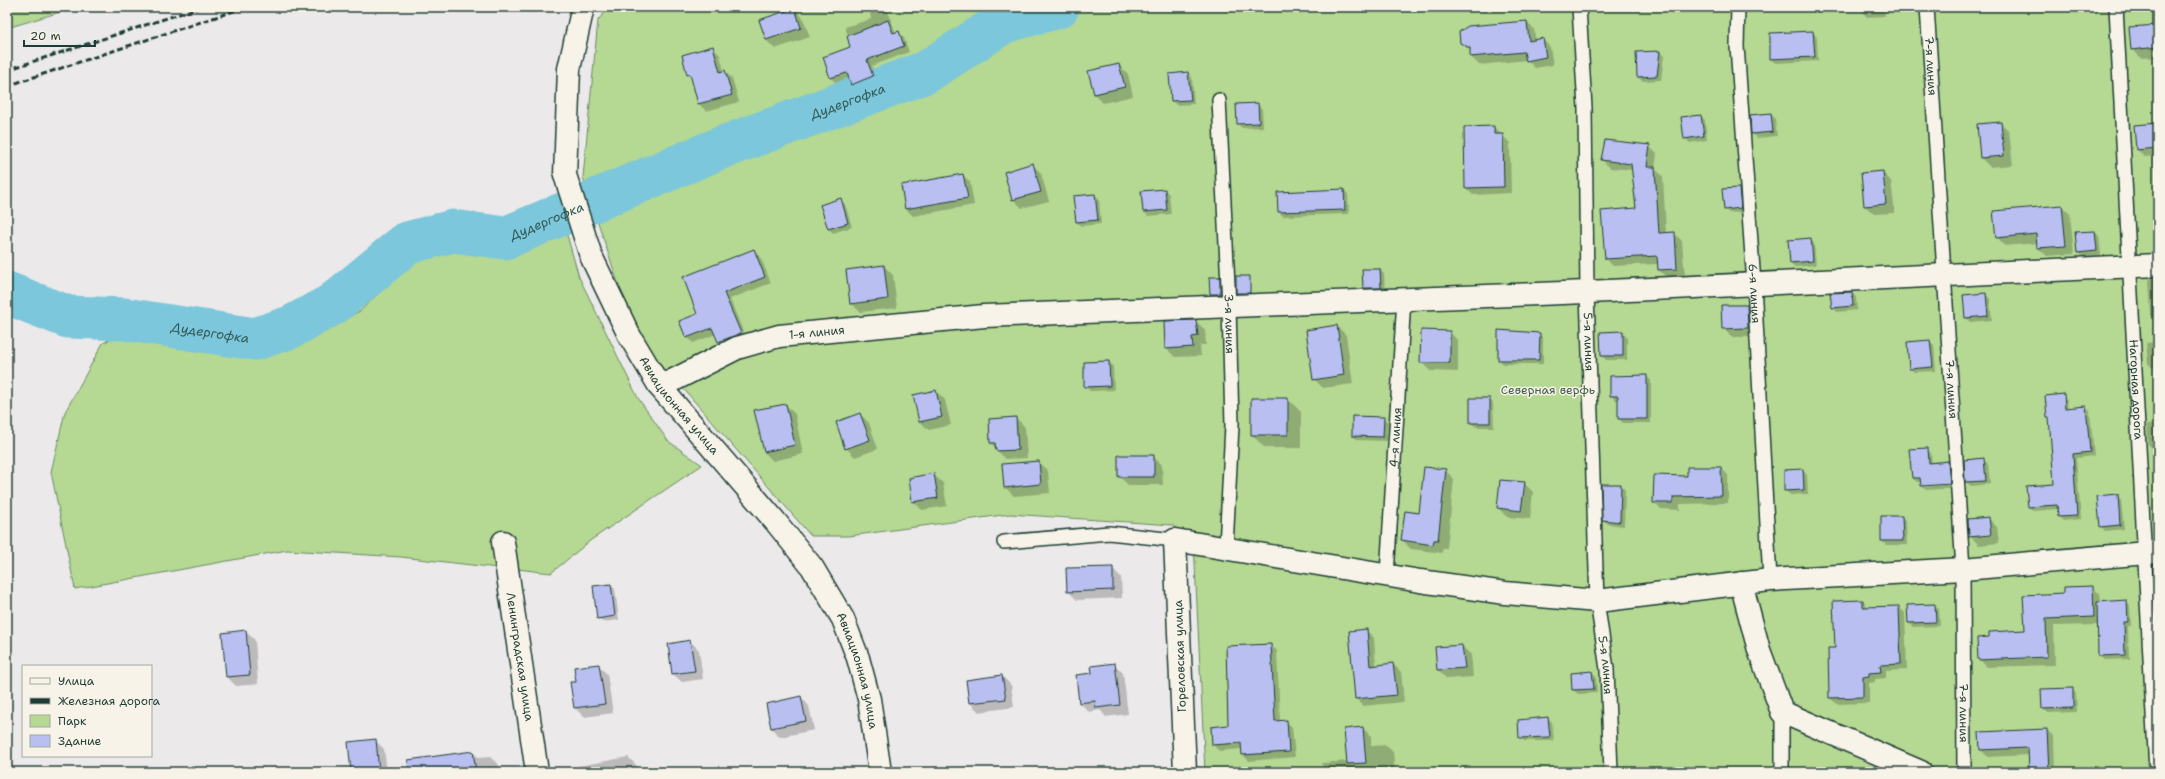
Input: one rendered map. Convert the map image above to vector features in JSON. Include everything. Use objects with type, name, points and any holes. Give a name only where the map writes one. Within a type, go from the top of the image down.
[{"type":"street","name":"Авиационная улица","points":[[583,7],[569,69],[565,175],[591,256],[629,335],[660,387],[775,521],[812,567],[843,619],[858,658],[869,699],[880,772]]},
{"type":"street","name":"1-я линия","points":[[660,387],[737,348],[779,336],[984,316],[1587,292],[2158,264]]},
{"type":"street","points":[[1175,540],[1505,593],[1597,601],[1770,580],[1963,568],[2152,552]]},
{"type":"street","name":"Гореловская улица","points":[[1175,540],[1185,772]]},
{"type":"street","name":"Ленинградская улица","points":[[503,542],[537,772]]},
{"type":"street","points":[[1741,583],[1759,650],[1782,712],[1921,772]]},
{"type":"lane","name":"5-я линия","points":[[1579,7],[1585,108],[1587,292],[1597,601],[1607,670],[1611,772]]},
{"type":"lane","name":"6-я линия","points":[[1738,7],[1737,46],[1754,284],[1770,580]]},
{"type":"lane","name":"7-я линия","points":[[1928,7],[1946,275],[1963,568],[1964,772]]},
{"type":"lane","name":"Нагорная дорога","points":[[2116,7],[2130,266],[2152,552],[2156,772]]},
{"type":"lane","name":"3-я линия","points":[[1219,100],[1229,306],[1232,425],[1226,548]]},
{"type":"lane","name":"4-я линия","points":[[1387,574],[1404,299]]},
{"type":"lane","points":[[1004,542],[1109,533],[1175,540]]},
{"type":"lane","points":[[1782,712],[1782,772]]},
{"type":"green space","points":[[7,7],[77,7],[7,28]]},
{"type":"green space","name":"Северная верфь","points":[[610,7],[2158,7],[2158,772],[1205,772],[1194,543],[1172,525],[1010,514],[849,536],[811,536],[675,379],[657,367],[623,298],[583,177],[598,20]]},
{"type":"green space","points":[[565,228],[579,277],[638,398],[668,441],[702,465],[591,540],[551,573],[517,569],[512,536],[494,537],[498,568],[401,557],[287,550],[75,589],[51,472],[65,412],[103,343],[118,335],[152,342],[189,337],[244,352],[323,330],[360,311],[381,291],[386,277],[400,261],[416,250],[445,246],[463,251],[497,252],[518,247]]},
{"type":"building","points":[[795,8],[801,28],[766,40],[759,20]]},
{"type":"building","points":[[888,20],[893,33],[899,31],[904,46],[867,60],[873,76],[851,85],[847,73],[830,78],[823,57],[850,47],[847,36]]},
{"type":"building","points":[[1527,21],[1529,41],[1543,38],[1546,57],[1526,61],[1524,52],[1470,57],[1470,48],[1460,43],[1459,32],[1468,26]]},
{"type":"building","points":[[2158,25],[2158,47],[2131,50],[2129,27]]},
{"type":"building","points":[[1813,31],[1815,57],[1770,59],[1770,33]]},
{"type":"building","points":[[713,46],[720,72],[725,70],[732,95],[698,104],[690,74],[687,75],[682,55]]},
{"type":"building","points":[[1660,51],[1657,76],[1637,77],[1636,52]]},
{"type":"building","points":[[1119,64],[1125,87],[1094,94],[1088,71]]},
{"type":"building","points":[[1188,72],[1191,100],[1171,101],[1169,74]]},
{"type":"building","points":[[1258,103],[1259,123],[1237,124],[1236,104]]},
{"type":"building","points":[[1771,113],[1773,132],[1751,134],[1750,115]]},
{"type":"building","points":[[1701,115],[1704,136],[1684,139],[1681,117]]},
{"type":"building","points":[[2001,122],[2004,156],[1980,158],[1977,124]]},
{"type":"building","points":[[2158,123],[2158,148],[2136,150],[2134,125]]},
{"type":"building","points":[[1494,126],[1494,134],[1503,134],[1504,187],[1465,188],[1464,127]]},
{"type":"building","points":[[1605,140],[1650,145],[1647,167],[1655,167],[1659,233],[1675,232],[1677,269],[1658,270],[1657,256],[1605,259],[1601,211],[1636,208],[1631,164],[1601,160]]},
{"type":"building","points":[[1033,163],[1041,192],[1012,200],[1004,172]]},
{"type":"building","points":[[1883,171],[1886,204],[1864,206],[1861,173]]},
{"type":"building","points":[[963,174],[968,198],[905,209],[901,185]]},
{"type":"building","points":[[1739,188],[1741,208],[1724,210],[1722,189]]},
{"type":"building","points":[[1165,189],[1167,210],[1143,212],[1141,191]]},
{"type":"building","points":[[1344,189],[1345,210],[1278,212],[1277,192]]},
{"type":"building","points":[[1095,194],[1098,220],[1076,222],[1073,196]]},
{"type":"building","points":[[841,198],[848,223],[828,229],[820,205]]},
{"type":"building","points":[[2062,205],[2066,246],[2037,248],[2036,234],[1996,238],[1993,211]]},
{"type":"building","points":[[2095,231],[2097,251],[2077,253],[2075,232]]},
{"type":"building","points":[[1811,238],[1813,261],[1790,263],[1788,240]]},
{"type":"building","points":[[754,249],[765,277],[724,293],[741,333],[718,342],[712,328],[686,338],[679,321],[697,314],[683,277]]},
{"type":"building","points":[[884,265],[888,299],[850,304],[846,270]]},
{"type":"building","points":[[1362,269],[1380,269],[1381,288],[1363,288]]},
{"type":"building","points":[[1236,276],[1250,276],[1250,293],[1236,293]]},
{"type":"building","points":[[1209,277],[1220,277],[1220,294],[1210,294]]},
{"type":"building","points":[[1852,292],[1853,306],[1832,308],[1830,293]]},
{"type":"building","points":[[1986,293],[1988,316],[1965,318],[1963,295]]},
{"type":"building","points":[[1721,305],[1747,305],[1748,328],[1722,329]]},
{"type":"building","points":[[1196,320],[1198,336],[1192,337],[1193,347],[1165,349],[1164,321]]},
{"type":"building","points":[[1337,325],[1344,375],[1313,380],[1306,330]]},
{"type":"building","points":[[1421,330],[1450,331],[1450,363],[1420,363]]},
{"type":"building","points":[[1498,330],[1540,333],[1539,360],[1498,360]]},
{"type":"building","points":[[1623,331],[1623,356],[1601,356],[1600,332]]},
{"type":"building","points":[[1930,340],[1933,367],[1909,369],[1907,342]]},
{"type":"building","points":[[1109,361],[1110,386],[1084,387],[1084,362]]},
{"type":"building","points":[[1647,375],[1647,419],[1618,419],[1618,396],[1610,396],[1610,376]]},
{"type":"building","points":[[936,390],[942,417],[919,422],[913,395]]},
{"type":"building","points":[[2064,394],[2065,408],[2086,406],[2090,452],[2073,454],[2077,516],[2058,517],[2057,505],[2028,507],[2026,486],[2054,484],[2049,417],[2047,417],[2045,396]]},
{"type":"building","points":[[1251,398],[1288,398],[1288,435],[1251,435]]},
{"type":"building","points":[[1470,398],[1490,398],[1490,423],[1470,423]]},
{"type":"building","points":[[786,404],[795,445],[764,452],[754,410]]},
{"type":"building","points":[[860,413],[870,440],[845,449],[836,422]]},
{"type":"building","points":[[1352,416],[1384,417],[1383,437],[1352,436]]},
{"type":"building","points":[[1016,417],[1018,450],[996,451],[995,443],[990,443],[989,419]]},
{"type":"building","points":[[1928,448],[1929,463],[1948,461],[1950,484],[1921,486],[1920,478],[1912,478],[1909,449]]},
{"type":"building","points":[[1118,455],[1154,455],[1154,477],[1118,477]]},
{"type":"building","points":[[1984,458],[1986,481],[1965,482],[1964,460]]},
{"type":"building","points":[[1039,461],[1041,484],[1004,488],[1002,464]]},
{"type":"building","points":[[1424,467],[1446,469],[1438,540],[1434,540],[1433,545],[1401,540],[1405,511],[1419,513]]},
{"type":"building","points":[[1687,467],[1721,467],[1722,496],[1673,497],[1673,503],[1653,503],[1654,475],[1687,476]]},
{"type":"building","points":[[1803,469],[1804,490],[1784,491],[1784,470]]},
{"type":"building","points":[[934,473],[938,498],[912,502],[909,478]]},
{"type":"building","points":[[1500,480],[1525,482],[1521,511],[1497,508]]},
{"type":"building","points":[[1601,484],[1621,484],[1620,522],[1602,520]]},
{"type":"building","points":[[2118,494],[2120,525],[2100,527],[2097,496]]},
{"type":"building","points":[[1881,516],[1902,516],[1903,541],[1881,541]]},
{"type":"building","points":[[1989,517],[1991,535],[1969,537],[1968,519]]},
{"type":"building","points":[[1113,567],[1113,590],[1067,592],[1066,568]]},
{"type":"building","points":[[611,584],[615,616],[597,619],[593,586]]},
{"type":"building","points":[[2093,586],[2094,617],[2046,619],[2047,657],[1978,660],[1977,638],[1989,637],[1989,632],[2025,630],[2023,595],[2064,593],[2064,587]]},
{"type":"building","points":[[1863,600],[1863,607],[1899,606],[1901,664],[1880,665],[1881,672],[1869,673],[1869,676],[1863,677],[1863,697],[1829,698],[1828,648],[1835,648],[1833,601]]},
{"type":"building","points":[[2127,600],[2128,622],[2124,622],[2125,655],[2098,656],[2097,602]]},
{"type":"building","points":[[1935,604],[1936,622],[1908,623],[1907,605]]},
{"type":"building","points":[[1367,629],[1370,666],[1393,663],[1397,695],[1355,699],[1349,631]]},
{"type":"building","points":[[246,630],[250,675],[226,677],[222,633]]},
{"type":"building","points":[[690,640],[695,671],[672,674],[668,644]]},
{"type":"building","points":[[1271,644],[1275,721],[1287,720],[1289,752],[1242,755],[1241,743],[1212,745],[1211,727],[1228,725],[1226,646]]},
{"type":"building","points":[[1462,645],[1465,668],[1437,670],[1435,647]]},
{"type":"building","points":[[1115,663],[1120,705],[1096,708],[1095,701],[1079,703],[1076,675],[1092,673],[1091,666]]},
{"type":"building","points":[[599,664],[605,704],[574,708],[570,682],[576,682],[574,667]]},
{"type":"building","points":[[1592,671],[1594,689],[1572,690],[1571,673]]},
{"type":"building","points":[[1002,675],[1006,699],[969,703],[966,680]]},
{"type":"building","points":[[2073,688],[2073,708],[2042,709],[2041,689]]},
{"type":"building","points":[[801,696],[806,721],[771,728],[766,704]]},
{"type":"building","points":[[1548,717],[1550,737],[1519,738],[1518,720]]},
{"type":"building","points":[[1363,727],[1366,763],[1347,764],[1344,729]]},
{"type":"building","points":[[2047,729],[2049,772],[2029,772],[2028,748],[1980,750],[1979,732]]},
{"type":"building","points":[[376,739],[379,772],[351,772],[348,742]]},
{"type":"building","points":[[473,751],[476,772],[409,772],[408,760]]},
{"type":"waterway","name":"Дудергофка","points":[[7,293],[68,317],[124,319],[255,339],[291,327],[333,304],[407,243],[453,231],[505,238],[718,149],[926,72],[1004,22],[1058,7]]},
{"type":"railway","points":[[7,70],[201,7]]},
{"type":"railway","points":[[7,86],[246,7]]}]
